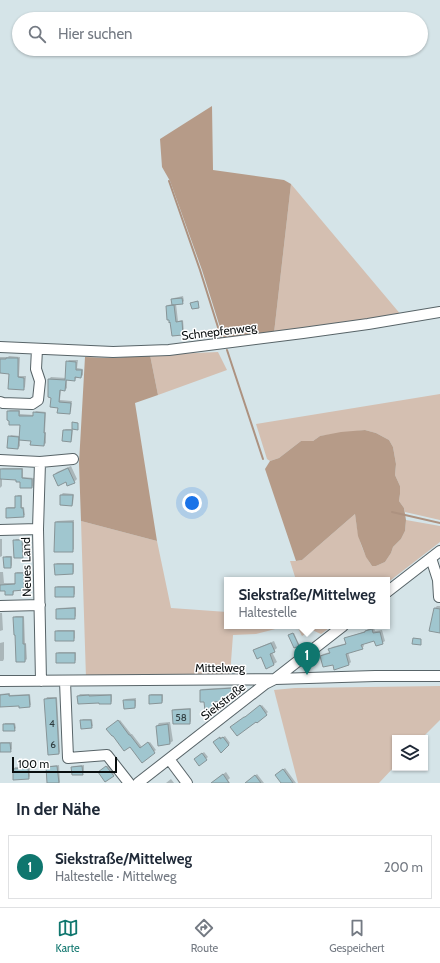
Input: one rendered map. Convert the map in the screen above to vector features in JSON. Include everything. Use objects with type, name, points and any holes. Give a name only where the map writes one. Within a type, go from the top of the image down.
[{"type":"street","name":"Schnepfenweg","points":[[0,347],[113,352],[169,350],[368,324],[440,312]]},
{"type":"street","points":[[0,402],[32,404],[38,400],[40,381],[36,369],[37,349]]},
{"type":"street","points":[[0,460],[40,462],[73,459]]},
{"type":"street","name":"Neues Land","points":[[34,682],[40,605],[38,529],[40,462]]},
{"type":"street","name":"Neues Land","points":[[0,530],[38,529]]},
{"type":"street","points":[[390,590],[440,551]]},
{"type":"street","points":[[431,558],[438,580],[439,598]]},
{"type":"street","name":"Neues Land","points":[[0,606],[40,605]]},
{"type":"street","name":"Siekstraße","points":[[138,783],[339,629]]},
{"type":"street","name":"Mittelweg","points":[[0,681],[34,682],[440,676]]},
{"type":"street","points":[[65,681],[68,758],[107,755],[129,783]]},
{"type":"street","points":[[169,759],[187,783]]},
{"type":"shaded area","points":[[212,106],[213,170],[284,180],[291,184],[274,333],[224,340],[202,270],[170,181],[162,167],[160,139]]},
{"type":"shaded area","points":[[291,184],[402,316],[274,333]]},
{"type":"shaded area","points":[[218,352],[227,370],[158,395],[150,355]]},
{"type":"shaded area","points":[[150,355],[158,395],[135,403],[157,541],[81,521],[79,463],[85,357],[113,358]]},
{"type":"shaded area","points":[[440,394],[440,520],[405,512],[399,501],[400,486],[395,475],[396,464],[393,447],[389,440],[376,433],[365,430],[320,436],[313,441],[301,441],[279,458],[270,461],[267,459],[256,424]]},
{"type":"shaded area","points":[[365,430],[376,433],[389,440],[393,447],[396,464],[395,475],[400,486],[399,501],[404,508],[406,520],[405,531],[401,539],[393,547],[385,562],[372,566],[366,557],[358,536],[355,514],[302,560],[296,561],[265,469],[270,461],[279,458],[301,441],[313,441],[320,436],[341,432]]},
{"type":"shaded area","points":[[355,514],[360,541],[372,566],[385,562],[393,547],[401,539],[405,531],[406,520],[440,526],[440,542],[390,581],[390,577],[295,577],[290,561],[302,560]]},
{"type":"shaded area","points":[[81,521],[157,541],[171,608],[224,612],[224,629],[275,629],[256,634],[233,635],[230,675],[86,678]]},
{"type":"shaded area","points":[[298,629],[328,629],[321,634],[312,630],[302,636]]},
{"type":"shaded area","points":[[440,686],[440,720],[425,735],[392,735],[392,769],[379,783],[298,783],[274,690],[295,688]]},
{"type":"building","points":[[182,298],[183,304],[172,305],[171,299]]},
{"type":"building","points":[[198,301],[199,308],[192,309],[190,303]]},
{"type":"building","points":[[174,305],[176,322],[182,321],[183,335],[172,336],[170,322],[169,323],[169,320],[167,320],[166,306]]},
{"type":"building","points":[[18,358],[18,377],[24,378],[24,390],[8,389],[9,374],[0,373],[0,359]]},
{"type":"building","points":[[66,361],[76,362],[76,370],[82,370],[81,378],[75,377],[75,381],[66,380],[65,391],[60,390],[59,402],[71,403],[70,414],[57,413],[58,408],[50,407],[51,398],[48,397],[48,379],[65,380]]},
{"type":"building","points":[[7,411],[19,411],[19,416],[33,416],[33,412],[45,413],[44,446],[30,445],[31,441],[19,440],[20,425],[9,425],[9,421],[7,420]]},
{"type":"building","points":[[72,422],[78,423],[78,430],[72,429]]},
{"type":"building","points":[[63,430],[72,430],[71,442],[62,441]]},
{"type":"building","points":[[8,436],[19,437],[18,449],[7,448]]},
{"type":"building","points":[[68,468],[75,483],[67,486],[66,482],[58,486],[53,475]]},
{"type":"building","points":[[0,469],[22,469],[22,478],[32,479],[32,488],[20,488],[20,482],[16,482],[16,480],[0,479]]},
{"type":"building","points":[[60,495],[73,495],[72,506],[60,505]]},
{"type":"building","points":[[15,496],[21,496],[21,508],[23,508],[24,517],[6,518],[6,508],[15,508]]},
{"type":"building","points":[[55,522],[73,522],[73,552],[54,552]]},
{"type":"building","points":[[13,540],[22,540],[23,558],[14,558]]},
{"type":"building","points":[[3,557],[11,557],[11,568],[4,568]]},
{"type":"building","points":[[54,564],[73,564],[73,574],[55,575]]},
{"type":"building","points":[[15,573],[24,573],[24,590],[13,591],[13,595],[5,595],[5,591],[0,591],[0,585],[15,584]]},
{"type":"building","points":[[55,587],[74,587],[74,597],[55,597]]},
{"type":"building","points":[[75,608],[75,619],[56,619],[56,609]]},
{"type":"building","points":[[434,608],[440,609],[440,633],[429,631]]},
{"type":"building","points":[[13,617],[23,617],[25,662],[16,662]]},
{"type":"building","points":[[372,629],[373,633],[380,632],[383,644],[376,646],[374,641],[361,645],[363,649],[346,654],[349,665],[334,670],[333,665],[323,667],[320,656],[330,653],[328,649],[346,644],[344,638]]},
{"type":"building","points":[[55,631],[74,631],[74,641],[55,641]]},
{"type":"building","points":[[293,633],[299,646],[294,648],[288,635]]},
{"type":"building","points":[[413,638],[421,639],[421,645],[412,644]]},
{"type":"building","points":[[271,643],[275,652],[270,654],[274,665],[266,669],[261,657],[257,659],[253,650]]},
{"type":"building","points":[[56,653],[75,653],[75,663],[56,663]]},
{"type":"building","points":[[233,688],[234,699],[224,699],[224,701],[213,702],[213,710],[205,711],[204,702],[200,702],[200,690]]},
{"type":"building","points":[[9,694],[9,696],[29,695],[30,707],[0,707],[0,695]]},
{"type":"building","points":[[111,695],[111,704],[78,704],[77,696]]},
{"type":"building","points":[[149,695],[162,695],[162,703],[149,704]]},
{"type":"building","points":[[56,698],[59,754],[48,755],[44,699]]},
{"type":"building","points":[[123,700],[135,700],[135,708],[124,709]]},
{"type":"building","points":[[260,705],[267,715],[237,736],[230,727]]},
{"type":"building","points":[[190,709],[190,724],[173,724],[172,710]]},
{"type":"building","points":[[80,720],[91,720],[92,728],[81,729]]},
{"type":"building","points":[[118,720],[140,748],[148,742],[155,753],[142,763],[130,747],[124,751],[106,729]]},
{"type":"building","points":[[3,724],[14,724],[15,731],[3,731]]},
{"type":"building","points":[[168,724],[170,744],[158,746],[156,726]]},
{"type":"building","points":[[220,737],[220,739],[223,737],[229,745],[221,753],[213,742]]},
{"type":"building","points":[[0,743],[10,743],[11,752],[0,752]]},
{"type":"building","points":[[202,753],[207,760],[199,766],[194,759]]},
{"type":"building","points":[[57,766],[59,783],[47,783],[46,767]]},
{"type":"building","points":[[82,766],[83,775],[72,775],[71,767]]},
{"type":"building","points":[[106,766],[114,776],[105,782],[98,772]]},
{"type":"building","points":[[28,768],[29,779],[13,780],[13,769]]},
{"type":"building","points":[[283,769],[293,783],[281,783],[275,775]]},
{"type":"building","points":[[223,774],[229,783],[211,783]]},
{"type":"building","points":[[255,775],[261,783],[245,783]]},
{"type":"waterway","points":[[169,181],[200,270],[222,340]]},
{"type":"waterway","points":[[227,350],[263,459]]},
{"type":"waterway","points":[[392,512],[440,523]]},
{"type":"place","name":"Siekstraße/Mittelweg","points":[[307,675]]}]
